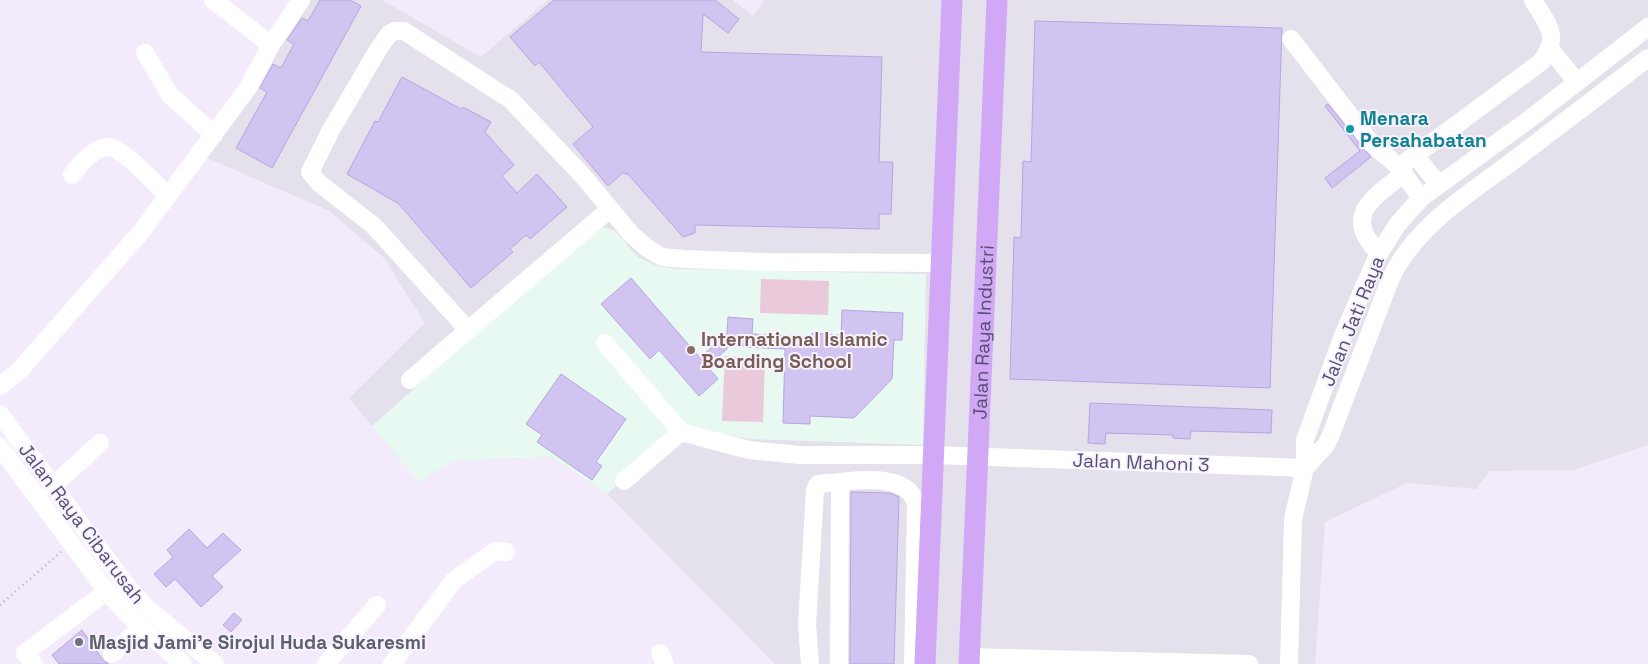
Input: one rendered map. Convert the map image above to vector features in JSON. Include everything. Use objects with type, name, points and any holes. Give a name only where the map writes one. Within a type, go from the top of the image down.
[{"type":"main road","points":[[925,664],[952,0]]},
{"type":"main road","name":"Jalan Raya Industri","points":[[969,660],[997,0]]},
{"type":"street","points":[[214,0],[271,45]]},
{"type":"street","points":[[0,386],[19,371],[78,302],[122,256],[248,88],[271,45],[301,0]]},
{"type":"street","points":[[1379,253],[1367,242],[1360,226],[1361,216],[1415,155],[1541,62],[1550,49],[1553,34],[1533,0]]},
{"type":"street","name":"Jalan Jati Raya","points":[[1288,664],[1293,519],[1305,468],[1305,440],[1356,306],[1379,253],[1397,225],[1421,198],[1648,27]]},
{"type":"street","points":[[468,330],[374,226],[319,183],[310,172],[331,130],[389,34],[395,31],[404,31],[511,100],[568,159],[641,244],[662,256],[684,260],[941,263]]},
{"type":"street","points":[[1291,39],[1372,144],[1401,171],[1421,198]]},
{"type":"street","points":[[1550,49],[1577,82]]},
{"type":"street","points":[[145,53],[170,95],[214,135]]},
{"type":"street","name":"Jalan Jati Raya","points":[[1305,468],[1326,445],[1399,260],[1422,233],[1460,200],[1648,58]]},
{"type":"street","points":[[72,175],[92,154],[104,148],[112,147],[135,163],[167,196]]},
{"type":"street","points":[[1415,155],[1438,185]]},
{"type":"street","points":[[410,380],[610,209]]},
{"type":"street","points":[[1356,306],[1379,311]]},
{"type":"street","points":[[604,343],[681,432],[624,481]]},
{"type":"street","name":"Jalan Raya Cibarusah","points":[[0,414],[52,487],[137,598],[194,657],[215,664]]},
{"type":"street","name":"Jalan Mahoni 3","points":[[681,432],[765,453],[806,455],[934,455],[1305,468]]},
{"type":"street","points":[[52,487],[100,443]]},
{"type":"street","name":"Jalan Raya Cibarusah","points":[[0,447],[70,544],[107,591],[141,628],[183,664]]},
{"type":"street","points":[[810,664],[807,625],[815,490],[818,484],[856,480],[897,484],[907,488],[913,494],[916,504],[913,664]]},
{"type":"street","points":[[839,664],[840,482]]},
{"type":"street","points":[[392,664],[454,580],[495,551],[506,552]]},
{"type":"street","points":[[34,664],[24,653],[107,591]]},
{"type":"street","points":[[125,612],[137,598]]},
{"type":"street","points":[[326,664],[377,605]]},
{"type":"street","points":[[112,654],[141,628]]},
{"type":"street","points":[[969,660],[1249,664]]},
{"type":"path","points":[[0,605],[70,544]]},
{"type":"shaded area","points":[[300,0],[382,0],[481,57],[548,0],[733,0],[753,16],[764,0],[1648,0],[1648,445],[1573,470],[1490,471],[1476,489],[1407,483],[1325,522],[1315,664],[775,664],[607,494],[551,457],[452,461],[419,483],[349,398],[425,323],[384,258],[329,211],[203,156]]},
{"type":"shaded area","name":"International Islamic Boarding School","points":[[604,227],[615,231],[638,257],[657,266],[677,269],[926,274],[923,445],[749,439],[685,427],[607,494],[551,457],[452,461],[419,483],[372,426],[591,232]]},
{"type":"shaded area","points":[[761,279],[829,281],[828,315],[760,313]]},
{"type":"shaded area","points":[[725,356],[765,358],[763,422],[722,421]]},
{"type":"building","points":[[320,0],[350,0],[361,6],[272,168],[236,148],[267,92],[260,88],[273,64],[281,68],[294,44],[287,40],[302,18],[308,21]]},
{"type":"building","points":[[554,0],[715,0],[739,19],[728,33],[703,14],[701,52],[882,57],[879,162],[893,162],[891,214],[879,214],[879,229],[695,225],[695,233],[683,237],[627,173],[626,175],[624,172],[608,186],[573,144],[593,127],[539,62],[535,66],[510,37]]},
{"type":"building","points":[[1035,21],[1282,28],[1270,388],[1010,379],[1014,237],[1021,238],[1023,161],[1031,162]]},
{"type":"building","points":[[402,77],[461,109],[463,107],[491,122],[485,132],[514,165],[502,176],[517,193],[537,174],[567,207],[530,239],[526,235],[510,249],[513,252],[471,288],[399,204],[347,174],[375,121],[378,122]]},
{"type":"building","points":[[1328,104],[1371,157],[1332,188],[1325,178],[1360,151],[1325,106]]},
{"type":"building","points":[[631,278],[700,358],[727,333],[728,317],[753,319],[752,334],[812,337],[812,333],[841,335],[842,310],[903,313],[902,340],[894,340],[892,379],[854,418],[810,416],[810,424],[783,423],[785,349],[744,347],[737,339],[708,367],[718,379],[699,396],[659,350],[650,359],[601,304]]},
{"type":"building","points":[[561,374],[626,419],[596,462],[602,466],[592,480],[537,442],[542,435],[526,424]]},
{"type":"building","points":[[1090,403],[1272,410],[1271,433],[1191,431],[1190,439],[1173,438],[1173,435],[1106,433],[1105,444],[1088,443]]},
{"type":"building","points":[[851,492],[890,493],[899,497],[894,664],[850,664]]},
{"type":"building","points":[[189,529],[207,548],[223,533],[241,550],[212,576],[223,587],[201,607],[175,579],[166,587],[154,574],[173,557],[167,550]]},
{"type":"building","points":[[234,613],[242,620],[231,632],[223,625]]},
{"type":"building","name":"Masjid Jami'e Sirojul Huda Sukaresmi","points":[[82,630],[104,661],[109,664],[59,664],[52,655]]},
{"type":"place","name":"Menara Persahabatan","points":[[1350,129]]},
{"type":"place","name":"International Islamic Boarding School","points":[[691,350]]},
{"type":"place","name":"Masjid Jami'e Sirojul Huda Sukaresmi","points":[[79,642]]}]
